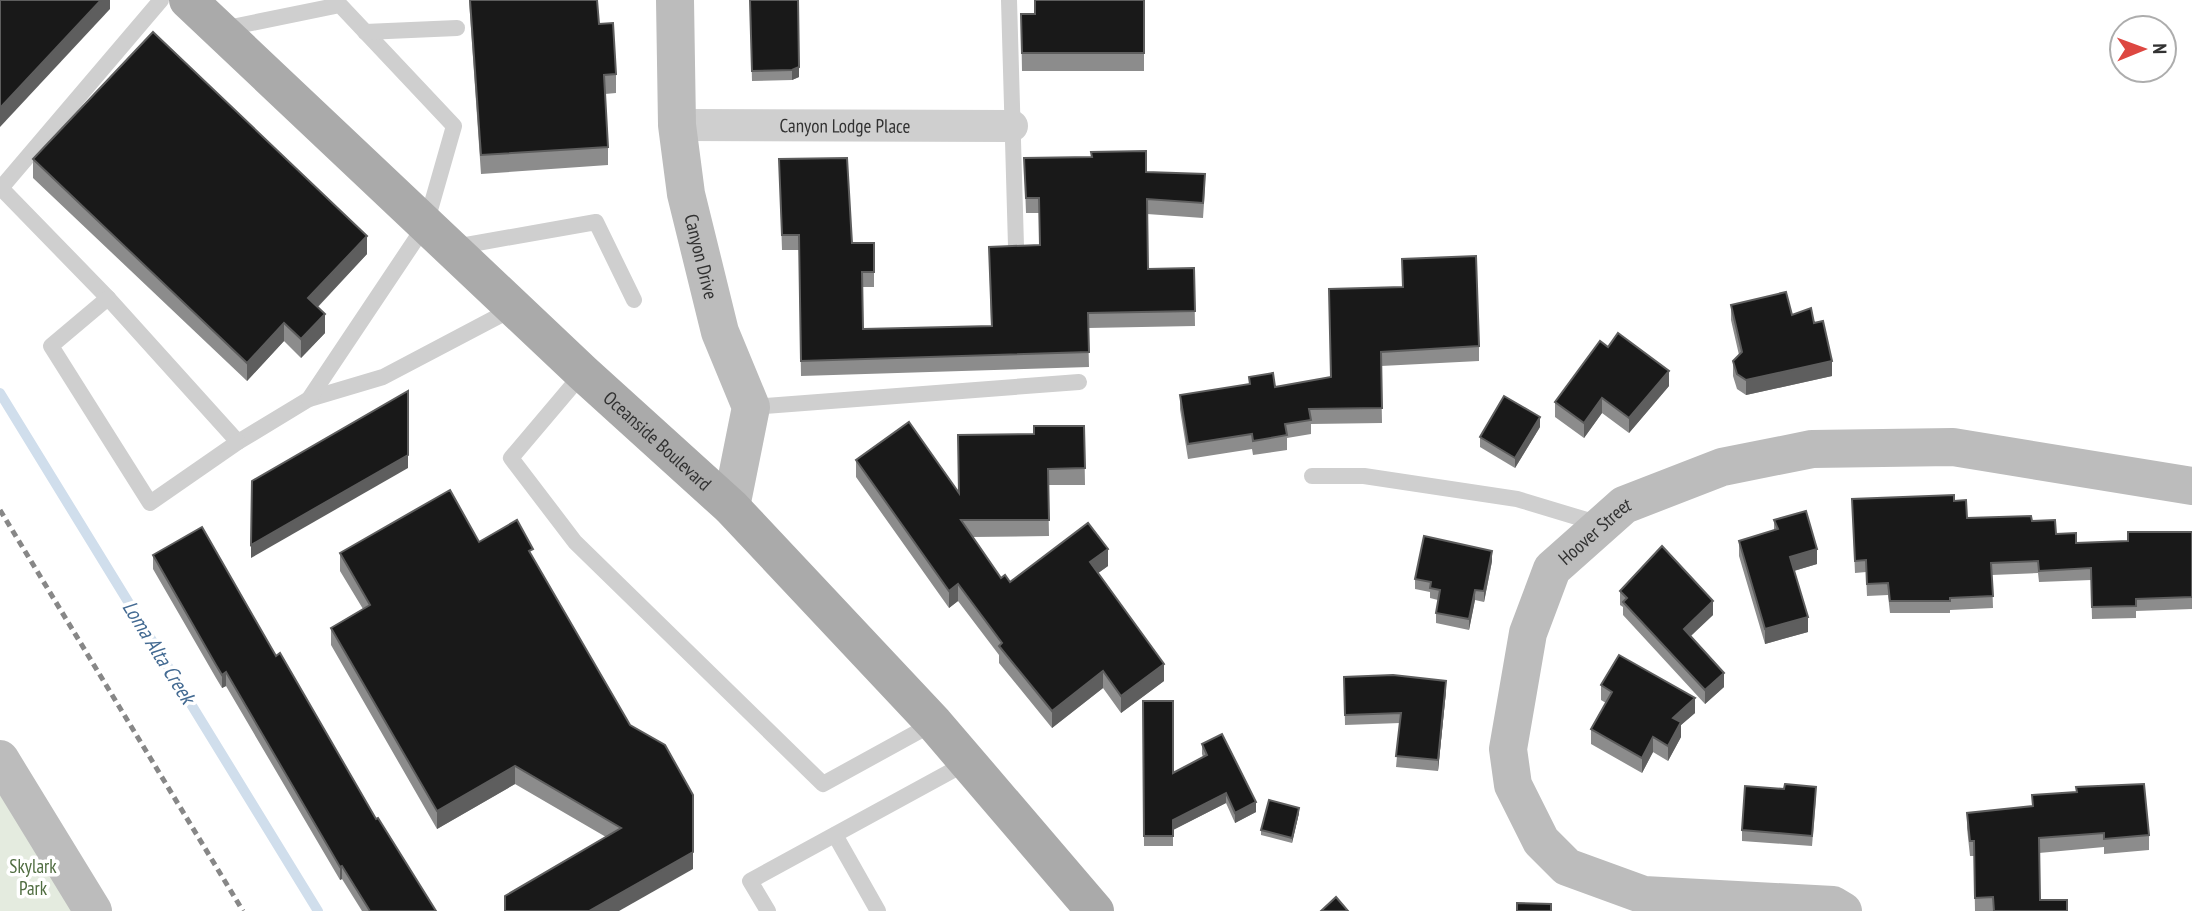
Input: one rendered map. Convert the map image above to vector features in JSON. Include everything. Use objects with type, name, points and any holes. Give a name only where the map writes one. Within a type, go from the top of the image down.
[{"type":"main road","name":"Oceanside Boulevard","points":[[188,0],[583,373],[731,507],[934,723],[1094,911]]},
{"type":"street","name":"Canyon Drive","points":[[675,0],[677,125],[686,194],[720,332],[751,407]]},
{"type":"street","name":"Canyon Lodge Place","points":[[677,125],[1012,126]]},
{"type":"street","points":[[731,507],[751,407]]},
{"type":"street","name":"Hoover Street","points":[[1843,911],[1833,905],[1644,895],[1567,867],[1541,841],[1513,785],[1508,749],[1528,633],[1552,569],[1624,505],[1722,467],[1812,449],[1953,447],[2192,486]]},
{"type":"street","points":[[0,759],[93,911]]},
{"type":"lane","points":[[161,0],[1,188],[108,298],[238,442]]},
{"type":"lane","points":[[1009,0],[1016,246]]},
{"type":"lane","points":[[220,30],[340,5],[454,126],[440,236],[309,398]]},
{"type":"lane","points":[[365,32],[457,28]]},
{"type":"lane","points":[[440,236],[596,222],[634,300]]},
{"type":"lane","points":[[108,298],[51,346],[150,503],[238,442],[309,398],[383,377],[514,308]]},
{"type":"lane","points":[[583,373],[511,458],[575,542],[823,783],[934,723]]},
{"type":"lane","points":[[751,407],[1079,383]]},
{"type":"lane","points":[[1312,475],[1364,476],[1517,499],[1602,525]]},
{"type":"lane","points":[[768,911],[750,881],[968,762]]},
{"type":"lane","points":[[835,835],[878,911]]},
{"type":"green space","name":"Skylark Park","points":[[0,759],[92,911],[0,911]]},
{"type":"building","points":[[0,0],[101,0],[0,108]]},
{"type":"building","points":[[470,0],[597,0],[599,24],[613,23],[616,74],[604,75],[608,147],[481,155]]},
{"type":"building","points":[[750,0],[798,0],[799,67],[792,70],[752,71]]},
{"type":"building","points":[[1035,0],[1144,0],[1144,53],[1022,53],[1021,14],[1035,14]]},
{"type":"building","points":[[153,32],[367,236],[308,298],[325,314],[301,339],[284,323],[247,363],[33,159]]},
{"type":"building","points":[[1146,151],[1146,172],[1205,174],[1203,203],[1147,199],[1148,269],[1194,268],[1195,311],[1088,313],[1089,352],[801,361],[799,235],[782,235],[779,159],[847,158],[852,243],[874,243],[874,272],[862,272],[863,329],[992,326],[989,247],[1040,245],[1039,198],[1026,198],[1024,158],[1092,157],[1091,152]]},
{"type":"building","points":[[1476,256],[1479,346],[1381,352],[1382,408],[1309,409],[1311,420],[1285,424],[1287,435],[1253,441],[1252,434],[1188,444],[1180,395],[1250,384],[1249,377],[1273,373],[1275,387],[1331,377],[1329,289],[1403,287],[1402,259]]},
{"type":"building","points":[[1786,292],[1792,315],[1811,308],[1814,323],[1823,321],[1832,361],[1746,380],[1737,374],[1733,361],[1742,352],[1731,305]]},
{"type":"building","points":[[1618,333],[1669,371],[1629,418],[1602,398],[1584,423],[1555,402],[1600,341],[1608,347]]},
{"type":"building","points":[[408,391],[408,455],[251,545],[252,481]]},
{"type":"building","points":[[1504,396],[1540,417],[1515,458],[1480,437]]},
{"type":"building","points":[[909,422],[959,493],[958,435],[1034,434],[1034,426],[1084,426],[1085,468],[1048,469],[1049,520],[961,520],[1001,578],[1005,575],[1010,582],[1088,523],[1108,549],[1090,562],[1164,664],[1121,696],[1103,671],[1052,711],[999,646],[1002,643],[958,584],[949,591],[856,460]]},
{"type":"building","points":[[450,490],[479,542],[517,520],[533,549],[529,551],[630,725],[665,745],[693,795],[693,852],[589,911],[505,911],[505,896],[621,828],[515,766],[437,811],[331,628],[370,605],[340,553]]},
{"type":"building","points":[[1954,495],[1954,501],[1966,500],[1967,518],[2031,516],[2032,521],[2055,520],[2056,534],[2076,533],[2076,543],[2128,541],[2128,532],[2192,532],[2192,597],[2136,599],[2136,606],[2092,607],[2091,568],[2039,571],[2038,561],[1991,563],[1993,596],[1950,598],[1950,601],[1890,601],[1888,583],[1867,584],[1866,560],[1855,561],[1852,499]]},
{"type":"building","points":[[1806,511],[1817,549],[1790,557],[1808,617],[1765,629],[1739,541],[1778,529],[1774,520]]},
{"type":"building","points":[[202,527],[276,656],[280,653],[376,819],[378,818],[436,911],[370,911],[342,866],[340,867],[226,672],[222,675],[153,555]]},
{"type":"building","points":[[1424,536],[1492,551],[1484,591],[1475,590],[1469,619],[1436,613],[1440,590],[1430,588],[1431,582],[1415,579]]},
{"type":"building","points":[[1662,546],[1713,601],[1684,629],[1724,673],[1705,690],[1623,602],[1627,598],[1620,591]]},
{"type":"building","points":[[1619,655],[1695,698],[1673,718],[1681,722],[1668,746],[1653,737],[1642,758],[1591,729],[1612,692],[1601,685]]},
{"type":"building","points":[[1393,675],[1446,681],[1438,760],[1396,756],[1401,713],[1345,715],[1344,677]]},
{"type":"building","points":[[1143,701],[1173,701],[1173,773],[1207,755],[1202,744],[1222,734],[1256,802],[1235,813],[1226,793],[1173,820],[1173,836],[1144,836]]},
{"type":"building","points":[[1785,784],[1816,787],[1812,836],[1742,830],[1745,786],[1784,789]]},
{"type":"building","points":[[2144,784],[2149,835],[2104,839],[2104,833],[2039,838],[2040,900],[2067,900],[2067,911],[1994,911],[1993,897],[1975,898],[1974,841],[1970,841],[1967,813],[2033,806],[2032,795],[2077,792],[2076,787]]},
{"type":"building","points":[[1269,800],[1299,808],[1292,838],[1261,830]]},
{"type":"building","points":[[1336,897],[1348,911],[1321,911]]},
{"type":"building","points":[[1517,903],[1551,904],[1551,911],[1517,911]]},
{"type":"waterway","name":"Loma Alta Creek","points":[[0,393],[318,911]]},
{"type":"railway","points":[[0,510],[243,911]]}]
